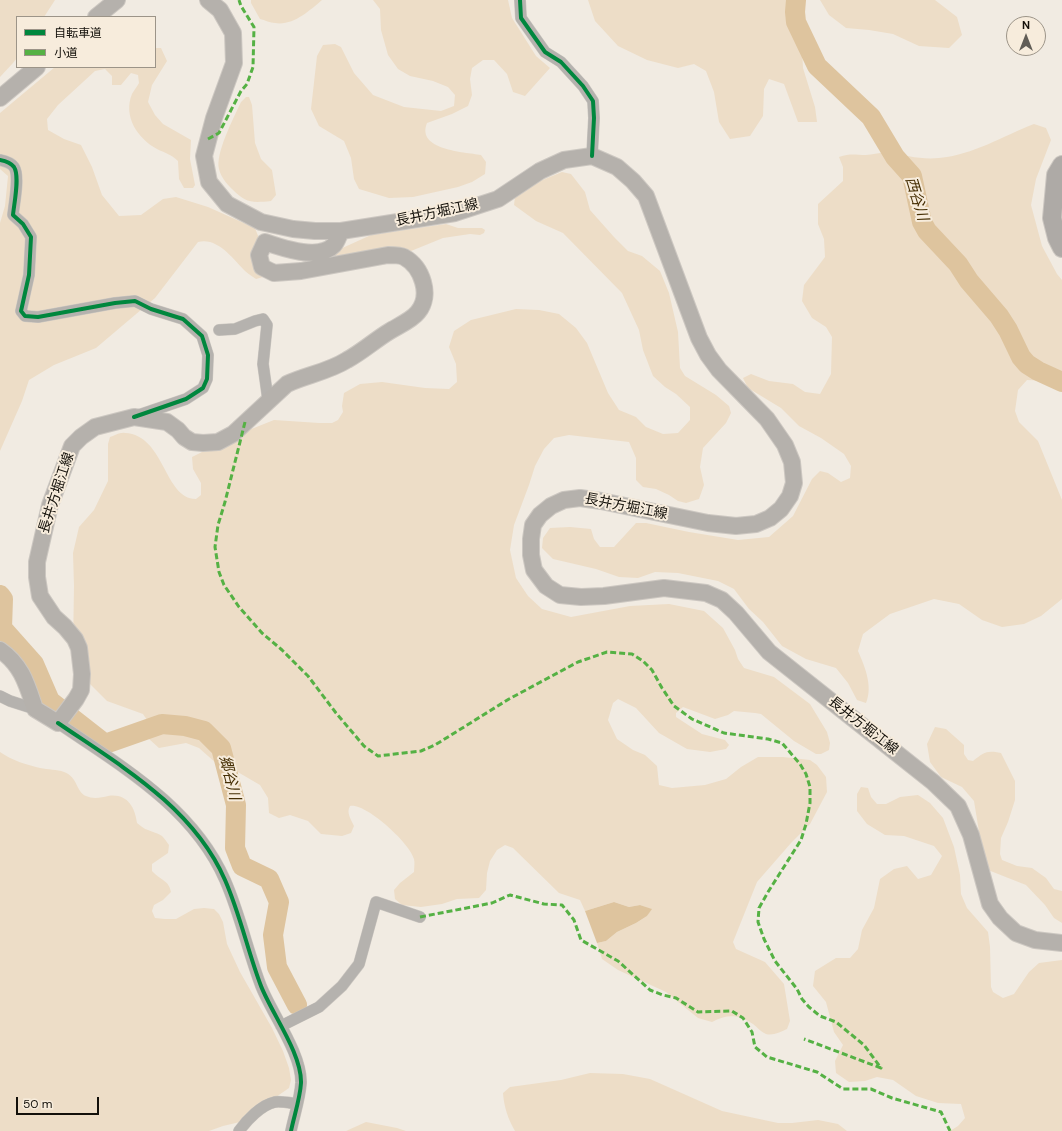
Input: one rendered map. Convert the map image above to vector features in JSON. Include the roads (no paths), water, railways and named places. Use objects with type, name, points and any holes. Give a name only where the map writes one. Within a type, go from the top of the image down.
[{"type":"main road","points":[[97,16],[117,0]]},
{"type":"main road","name":"長井方堀江線","points":[[208,0],[220,10],[232,33],[234,62],[214,118],[204,156],[209,182],[227,204],[261,222],[315,232],[341,232],[455,213],[498,199],[540,171],[564,160],[592,156],[618,167],[633,181],[646,196],[699,338],[708,356],[719,370],[767,419],[785,445],[792,462],[794,483],[790,496],[781,509],[770,518],[756,524],[736,526],[708,523],[594,500],[580,498],[564,500],[551,506],[540,515],[534,525],[531,544],[531,555],[534,570],[546,586],[560,595],[581,597],[604,596],[664,588],[706,593],[722,600],[736,612],[770,652],[933,782],[958,806],[971,835],[990,904],[1000,918],[1016,934],[1035,940],[1062,943]]},
{"type":"main road","points":[[0,98],[36,68]]},
{"type":"main road","points":[[1062,165],[1056,175],[1052,218],[1057,238],[1062,248]]},
{"type":"main road","name":"長井方堀江線","points":[[60,720],[81,690],[82,674],[79,648],[75,639],[54,617],[40,596],[37,577],[37,562],[50,505],[72,446],[80,437],[95,427],[134,417],[167,422],[192,442],[218,442],[232,434],[287,384],[322,372],[347,360],[372,342],[417,314],[423,305],[425,293],[419,273],[412,264],[402,256],[388,255],[301,271],[274,273],[262,267],[259,255],[265,242],[261,222]]},
{"type":"main road","points":[[265,242],[286,249],[308,253],[325,251],[334,245],[341,232]]},
{"type":"main road","points":[[0,650],[10,657],[23,676],[35,709],[60,720]]},
{"type":"street","points":[[520,0],[521,18],[545,52],[561,62],[583,86],[593,101],[594,118],[592,156]]},
{"type":"street","points":[[0,160],[6,162],[14,168],[17,178],[13,215],[23,224],[31,237],[29,275],[20,311],[25,316],[38,317],[115,303],[135,301],[151,309],[183,319],[202,336],[208,355],[207,380],[203,388],[186,399],[134,417]]},
{"type":"street","points":[[219,330],[235,328],[263,319],[267,325],[263,364],[268,400]]},
{"type":"street","points":[[0,696],[10,701],[35,709]]},
{"type":"street","points":[[60,720],[136,777],[176,810],[195,831],[212,855],[225,880],[261,987],[299,1065],[301,1084],[291,1131]]},
{"type":"street","points":[[281,1026],[318,1007],[342,986],[359,964],[376,902],[420,917]]},
{"type":"street","points":[[238,1131],[262,1108],[275,1102],[297,1104]]},
{"type":"waterway","name":"西谷川","points":[[796,0],[796,22],[817,66],[871,117],[895,157],[912,176],[922,222],[927,231],[958,264],[969,281],[999,316],[1008,330],[1021,357],[1027,364],[1062,382]]},
{"type":"waterway","name":"郷谷川","points":[[0,595],[3,599],[2,628],[34,664],[50,701],[105,744],[162,724],[185,726],[204,731],[221,748],[236,805],[235,848],[242,866],[269,879],[279,902],[273,935],[277,967],[297,1005]]}]
